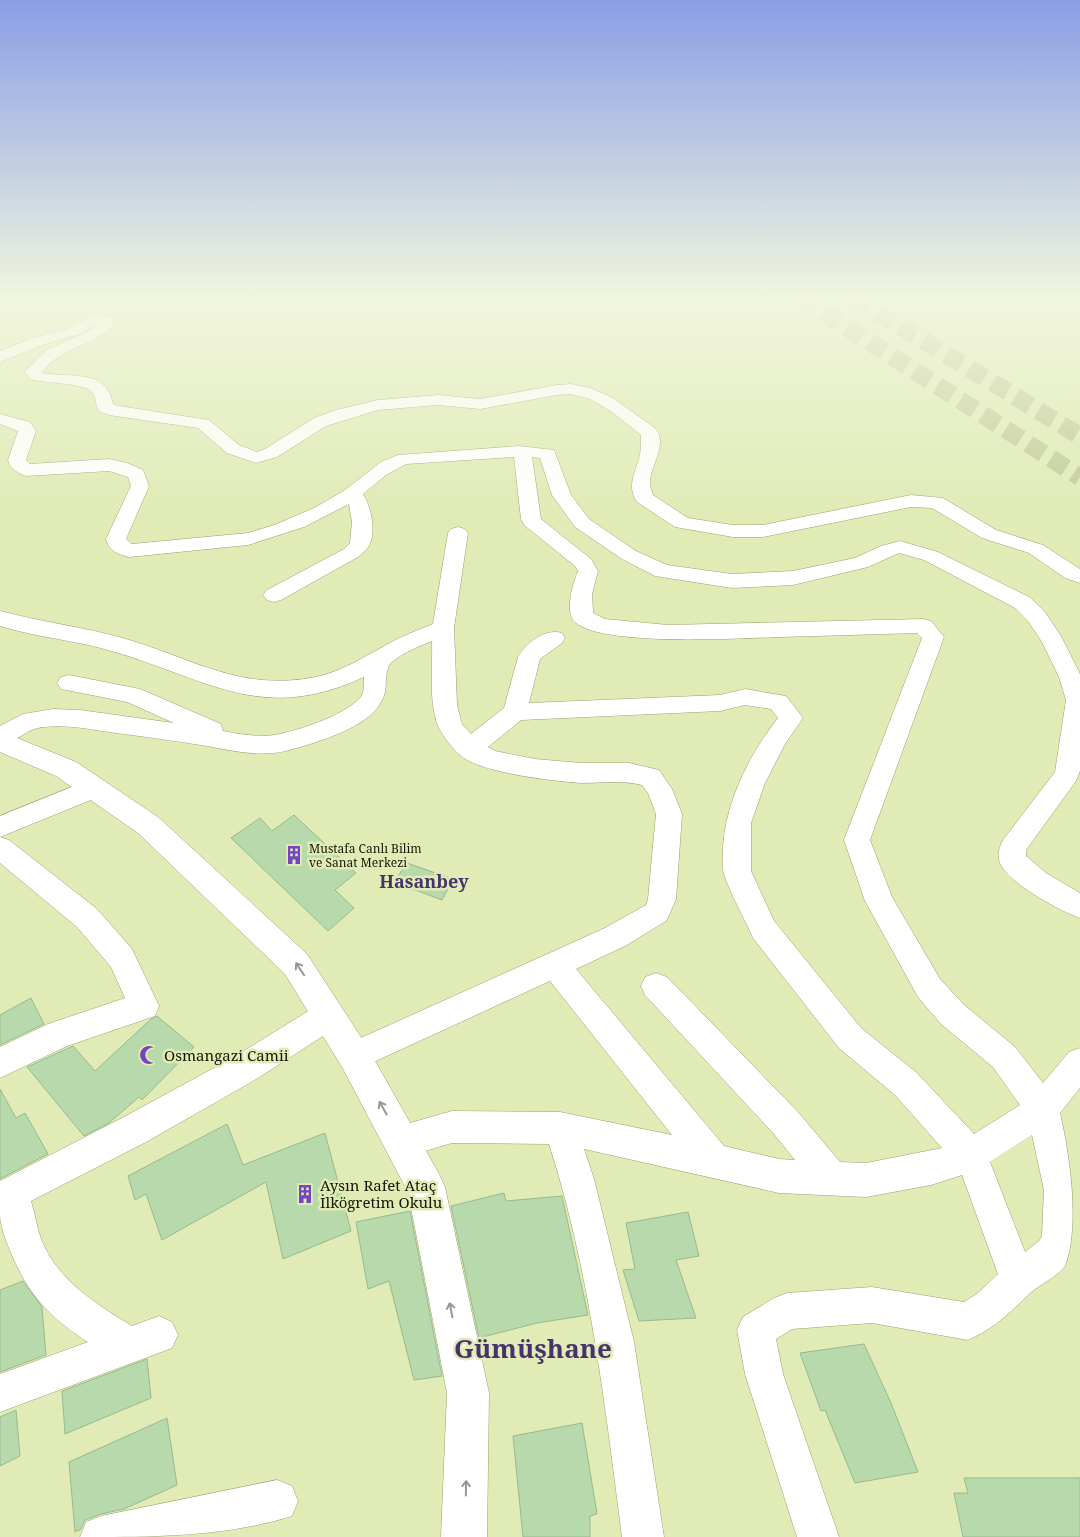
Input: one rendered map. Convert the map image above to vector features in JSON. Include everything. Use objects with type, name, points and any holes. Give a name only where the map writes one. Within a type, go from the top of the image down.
[{"type":"main road","points":[[0,739],[66,769],[148,825],[296,964],[354,1056],[426,1187],[468,1393],[464,1537]]},
{"type":"street","points":[[34,370],[36,376],[49,379],[71,380],[95,386],[102,392],[105,407],[115,411],[203,424],[232,448],[256,458],[271,453],[320,422],[378,405],[438,400],[480,404],[568,388],[582,390],[599,395],[650,433],[649,454],[640,483],[644,498],[682,523],[733,531],[763,531],[911,501],[936,502],[989,534],[1036,549],[1072,573],[1080,576]]},
{"type":"street","points":[[0,419],[24,426],[27,431],[17,460],[18,464],[26,470]]},
{"type":"street","points":[[0,471],[109,465],[120,467],[136,474],[140,486],[116,539],[117,544],[129,551],[152,550],[256,537],[332,506],[353,493],[386,466],[399,460],[519,451],[548,454],[562,496],[582,522],[629,555],[662,571],[732,581],[793,578],[861,563],[888,550],[900,547],[931,556],[1023,603],[1036,616],[1053,641],[1070,677],[1078,700],[1067,774],[1012,848],[1013,861],[1030,877],[1080,906]]},
{"type":"street","points":[[519,451],[523,456],[530,519],[534,525],[584,563],[588,571],[583,584],[581,608],[584,617],[594,623],[602,626],[668,632],[923,626],[933,637],[856,840],[879,901],[929,988],[952,1014],[1004,1057],[1043,1109],[1062,1190],[1060,1238],[1052,1254],[1018,1280],[991,1306],[968,1321],[872,1305],[787,1312],[756,1330],[764,1374],[818,1537]]},
{"type":"street","points":[[274,595],[351,552],[359,545],[361,538],[359,502],[353,493]]},
{"type":"street","points":[[354,1056],[615,937],[656,913],[662,899],[670,814],[660,790],[650,777],[630,772],[581,773],[535,768],[490,759],[469,749],[451,727],[445,705],[443,628],[458,533]]},
{"type":"street","points":[[0,618],[36,629],[100,640],[122,646],[221,681],[249,688],[294,688],[322,685],[360,672],[409,643],[443,628]]},
{"type":"street","points":[[469,749],[514,712],[529,657],[535,650],[554,638]]},
{"type":"street","points":[[0,739],[19,725],[44,718],[88,721],[244,744],[274,744],[312,734],[350,716],[366,705],[373,696],[376,686],[375,669],[381,659]]},
{"type":"street","points":[[69,683],[132,695],[147,700],[244,744]]},
{"type":"street","points":[[514,712],[720,703],[745,696],[778,702],[790,718],[775,739],[757,775],[738,824],[737,870],[763,929],[850,1038],[906,1084],[971,1155],[1018,1280]]},
{"type":"street","points":[[0,827],[94,788]]},
{"type":"street","points":[[0,848],[87,918],[122,958],[144,1006],[59,1034],[0,1063]]},
{"type":"street","points":[[555,965],[714,1161]]},
{"type":"street","points":[[656,986],[786,1123],[831,1178]]},
{"type":"street","points":[[0,1393],[145,1340],[79,1315],[50,1288],[40,1274],[24,1242],[6,1196],[134,1130],[247,1067],[329,1015]]},
{"type":"street","points":[[401,1140],[452,1127],[560,1128],[779,1176],[866,1180],[931,1168],[971,1155],[1043,1109],[1080,1063]]},
{"type":"street","points":[[560,1128],[577,1179],[615,1342],[643,1537]]},
{"type":"street","points":[[101,1537],[277,1501]]},
{"type":"building","name":"Mustafa Canlı Bilim ve Sanat Merkezi","points":[[294,815],[356,873],[335,890],[354,908],[328,931],[231,838],[260,818],[272,831]]},
{"type":"building","points":[[407,863],[453,879],[442,900],[394,882]]},
{"type":"building","points":[[31,998],[44,1024],[0,1045],[0,1015]]},
{"type":"building","points":[[157,1016],[194,1047],[142,1100],[139,1097],[109,1123],[84,1136],[27,1067],[73,1046],[95,1071],[151,1019]]},
{"type":"building","points":[[0,1089],[16,1118],[25,1113],[48,1154],[0,1179]]},
{"type":"building","points":[[227,1124],[243,1165],[325,1133],[351,1231],[283,1259],[266,1182],[162,1240],[146,1194],[135,1200],[128,1176]]},
{"type":"building","points":[[504,1193],[506,1201],[562,1196],[588,1315],[537,1323],[479,1338],[451,1206]]},
{"type":"building","points":[[410,1211],[442,1376],[414,1380],[389,1281],[368,1289],[356,1222]]},
{"type":"building","points":[[688,1212],[699,1256],[676,1260],[696,1318],[639,1321],[623,1270],[635,1269],[626,1223]]},
{"type":"building","points":[[23,1281],[42,1307],[46,1355],[0,1372],[0,1290]]},
{"type":"building","points":[[864,1344],[891,1403],[918,1472],[855,1483],[825,1410],[821,1411],[800,1353]]},
{"type":"building","points":[[147,1359],[151,1398],[65,1434],[62,1391]]},
{"type":"building","points":[[16,1410],[20,1456],[0,1466],[0,1417]]},
{"type":"building","points":[[167,1418],[177,1485],[124,1509],[85,1520],[81,1529],[75,1532],[69,1462]]},
{"type":"building","points":[[582,1423],[597,1514],[590,1516],[590,1537],[523,1537],[513,1436]]},
{"type":"building","points":[[964,1478],[1080,1478],[1080,1537],[963,1537],[954,1493],[968,1493]]},
{"type":"tunnel","points":[[913,370],[1080,477]]},
{"type":"tunnel","points":[[971,370],[1080,436]]},
{"type":"place","name":"Mustafa Canlı Bilim ve Sanat Merkezi","points":[[294,855]]},
{"type":"place","name":"Osmangazi Camii","points":[[149,1055]]},
{"type":"place","name":"Aysın Rafet Ataç İlkögretim Okulu","points":[[305,1194]]},
{"type":"district","name":"Hasanbey","points":[[424,881]]},
{"type":"district","name":"Gümüşhane","points":[[533,1348]]}]
